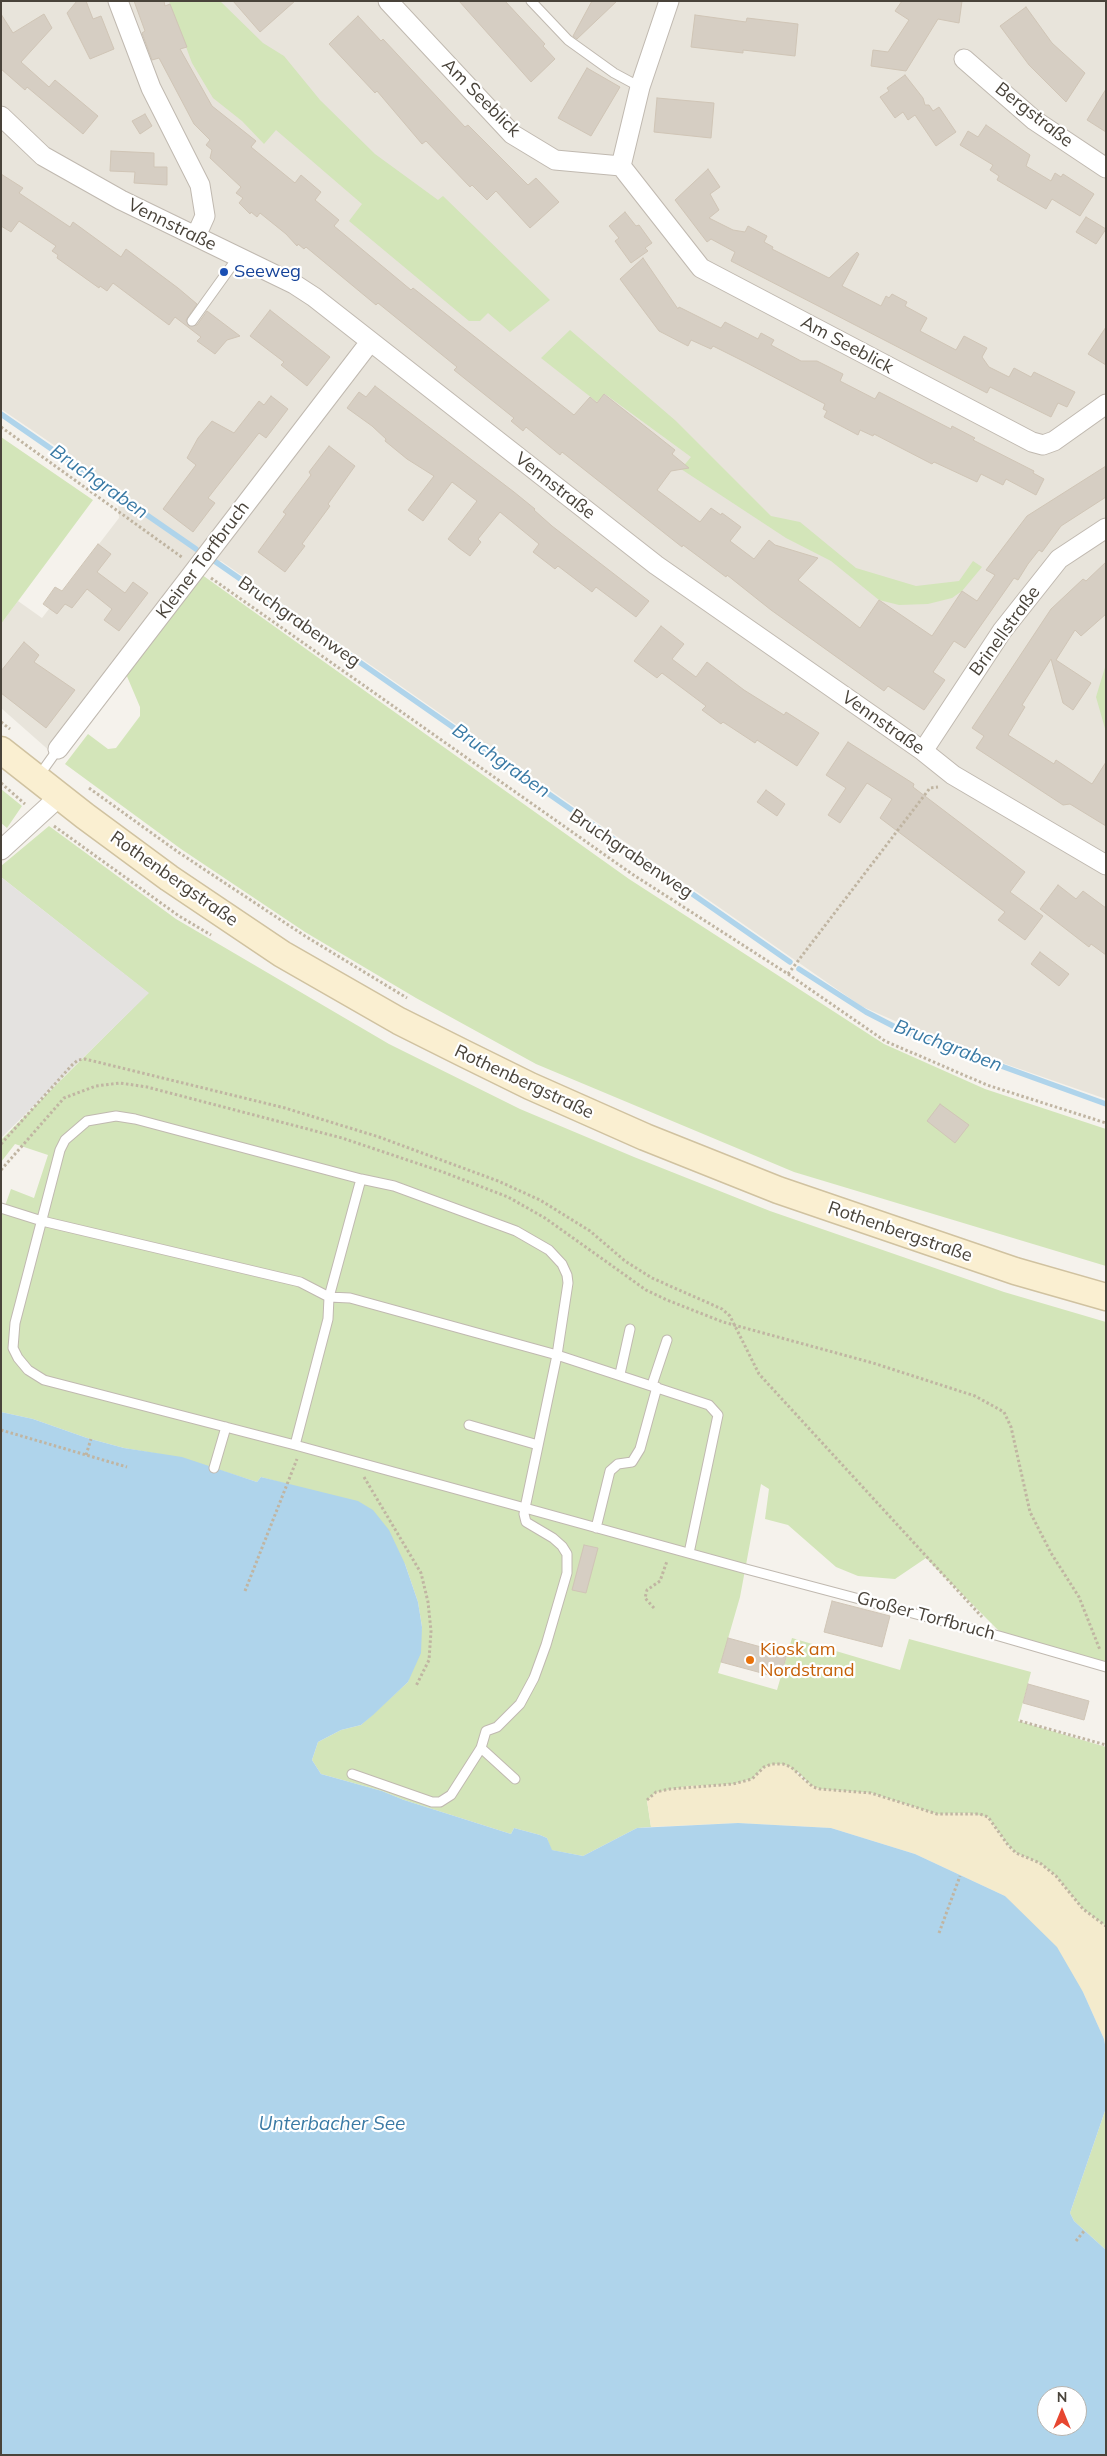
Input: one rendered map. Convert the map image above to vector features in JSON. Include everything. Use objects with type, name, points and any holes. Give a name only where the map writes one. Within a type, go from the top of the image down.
[{"type":"main road","name":"Rothenbergstraße","points":[[1,750],[170,878],[282,954],[398,1021],[530,1086],[645,1137],[778,1190],[1015,1271],[1106,1297]]},
{"type":"street","points":[[118,1],[151,88],[200,185],[205,216],[196,236]]},
{"type":"street","name":"Am Seeblick","points":[[388,1],[512,134],[555,160],[621,166],[701,268],[1032,442],[1043,445],[1054,441],[1106,404]]},
{"type":"street","points":[[621,166],[640,87],[669,1]]},
{"type":"street","name":"Bergstraße","points":[[964,58],[1034,120],[1106,168]]},
{"type":"street","name":"Vennstraße","points":[[1,116],[43,156],[121,200],[301,288],[656,565],[923,751],[953,775],[1048,834],[1106,866]]},
{"type":"street","name":"Kleiner Torfbruch","points":[[58,749],[370,342]]},
{"type":"street","name":"Brinellstraße","points":[[923,751],[1002,631],[1059,559],[1106,528]]},
{"type":"street","points":[[1,850],[60,796]]},
{"type":"lane","points":[[531,1],[568,40],[614,73],[640,87]]},
{"type":"lane","points":[[192,321],[238,257]]},
{"type":"lane","name":"Kleiner Torfbruch","points":[[37,779],[58,749]]},
{"type":"lane","name":"Großer Torfbruch","points":[[525,1508],[557,1355],[568,1283],[562,1264],[549,1250],[516,1231],[456,1207],[394,1186],[134,1119],[116,1116],[100,1117],[87,1121],[65,1140],[60,1150],[15,1323],[13,1348],[28,1370],[44,1380],[298,1446],[746,1569],[999,1636],[1106,1667]]},
{"type":"lane","points":[[298,1446],[328,1319],[329,1297],[361,1179]]},
{"type":"lane","points":[[1,1208],[42,1221],[300,1282],[329,1297],[350,1298],[557,1355],[620,1374],[709,1405],[718,1415],[689,1553]]},
{"type":"lane","points":[[620,1374],[630,1329]]},
{"type":"lane","points":[[596,1528],[610,1471],[618,1464],[632,1462],[640,1449],[667,1340]]},
{"type":"lane","points":[[470,1425],[538,1445]]},
{"type":"lane","points":[[214,1468],[226,1427]]},
{"type":"lane","points":[[352,1774],[432,1802],[440,1802],[451,1795],[481,1748],[486,1731],[497,1727],[520,1704],[534,1678],[546,1645],[567,1573],[567,1554],[562,1546],[553,1538],[526,1522],[525,1508]]},
{"type":"lane","points":[[481,1748],[515,1778]]},
{"type":"path","name":"Bruchgrabenweg","points":[[1,427],[196,568],[632,874],[788,974],[886,1041],[987,1085],[1106,1123]]},
{"type":"path","points":[[788,974],[930,788],[946,785],[953,775]]},
{"type":"path","points":[[1,783],[23,803]]},
{"type":"path","name":"Rothenbergstraße","points":[[82,783],[178,852],[305,936],[413,1001]]},
{"type":"path","points":[[1,1144],[41,1096],[78,1060],[256,1099],[380,1137],[498,1181],[540,1200],[590,1231],[625,1261],[652,1278],[722,1309],[736,1324],[759,1374],[999,1636]]},
{"type":"path","points":[[736,1324],[873,1363],[976,1396],[1004,1412],[1011,1426],[1030,1512],[1051,1553],[1079,1597],[1102,1655]]},
{"type":"path","points":[[1,1430],[127,1467]]},
{"type":"path","points":[[86,1455],[91,1439]]},
{"type":"path","points":[[245,1591],[289,1484],[298,1446]]},
{"type":"path","points":[[355,1462],[421,1573],[428,1602],[431,1631],[429,1660],[416,1686]]},
{"type":"path","points":[[654,1608],[645,1598],[647,1590],[660,1581],[671,1548]]},
{"type":"path","points":[[1020,1721],[1106,1746]]},
{"type":"path","points":[[647,1800],[656,1792],[670,1788],[733,1784],[752,1779],[764,1767],[772,1764],[783,1764],[791,1767],[813,1787],[870,1793],[937,1814],[980,1814],[988,1817],[1008,1846],[1016,1853],[1040,1863],[1056,1876],[1083,1909],[1106,1926]]},
{"type":"path","points":[[938,1933],[960,1876]]},
{"type":"path","points":[[1076,2241],[1084,2231]]},
{"type":"shaded area","points":[[1,1],[1106,1],[1106,1099],[945,1043],[861,1006],[221,561],[187,575],[52,753],[1,708],[1,624],[18,601],[42,618],[119,518],[117,488],[1,409]]},
{"type":"shaded area","points":[[1,877],[149,993],[1,1138]]},
{"type":"green space","points":[[169,1],[220,1],[263,43],[284,56],[320,100],[375,154],[438,200],[443,196],[550,300],[510,332],[488,313],[480,321],[469,321],[349,221],[362,204],[276,130],[264,144],[242,121],[213,98],[192,63]]},
{"type":"green space","points":[[570,330],[676,421],[771,516],[800,522],[856,568],[916,586],[959,581],[973,561],[982,567],[962,591],[952,598],[928,604],[899,605],[879,600],[831,561],[786,538],[681,469],[691,457],[605,394],[597,402],[541,358]]},
{"type":"green space","points":[[1,437],[93,500],[1,624]]},
{"type":"green space","points":[[198,572],[629,879],[884,1044],[985,1089],[1106,1129],[1106,1266],[794,1172],[536,1064],[416,998],[305,932],[181,849],[65,764],[88,734],[108,749],[116,748],[140,716],[140,707],[126,674]]},
{"type":"green space","points":[[1106,664],[1106,732],[1096,697]]},
{"type":"green space","points":[[1,789],[22,806],[7,828],[1,823]]},
{"type":"green space","points":[[49,826],[176,919],[389,1044],[520,1109],[770,1211],[1004,1292],[1106,1322],[1106,1666],[1000,1632],[926,1558],[895,1579],[858,1576],[836,1567],[788,1525],[765,1519],[769,1489],[761,1484],[740,1597],[718,1673],[777,1690],[792,1638],[900,1670],[909,1639],[1031,1672],[1018,1721],[1106,1747],[1106,1926],[1083,1909],[1056,1876],[1040,1863],[1016,1853],[988,1817],[970,1813],[937,1814],[871,1793],[820,1789],[813,1787],[798,1772],[764,1767],[752,1779],[733,1784],[670,1789],[647,1801],[651,1827],[637,1828],[583,1856],[551,1850],[547,1838],[540,1835],[514,1828],[511,1834],[404,1800],[382,1791],[321,1774],[312,1760],[318,1742],[341,1730],[361,1725],[408,1682],[422,1627],[418,1602],[405,1564],[315,1492],[261,1477],[257,1482],[182,1458],[124,1448],[87,1438],[33,1419],[1,1412],[1,1217],[11,1189],[34,1198],[48,1155],[15,1144],[1,1162],[1,1140],[148,993],[1,877],[1,866]]},
{"type":"green space","points":[[1106,2108],[1106,2250],[1074,2221],[1070,2213]]},
{"type":"sand","points":[[772,1764],[783,1764],[791,1767],[806,1782],[820,1789],[871,1793],[937,1814],[970,1813],[988,1817],[1008,1846],[1016,1853],[1040,1863],[1056,1876],[1083,1909],[1106,1926],[1106,2050],[1104,2039],[1083,1992],[1005,1896],[915,1854],[831,1828],[738,1823],[651,1827],[647,1800],[656,1792],[688,1786],[733,1784],[752,1779],[764,1767]]},
{"type":"water","name":"Unterbacher See","points":[[1,1412],[33,1419],[87,1438],[124,1448],[182,1457],[257,1482],[261,1477],[358,1501],[373,1510],[389,1530],[405,1564],[418,1602],[422,1627],[421,1653],[408,1682],[373,1715],[361,1725],[341,1730],[318,1742],[312,1760],[321,1774],[382,1791],[404,1800],[511,1834],[514,1828],[540,1835],[547,1838],[552,1850],[583,1856],[637,1828],[738,1823],[831,1828],[915,1854],[1005,1896],[1057,1947],[1083,1992],[1104,2039],[1106,2050],[1106,2108],[1070,2213],[1074,2221],[1106,2250],[1106,2455],[1,2455]]},
{"type":"building","points":[[77,1],[86,1],[93,19],[101,16],[114,49],[90,59],[67,13]]},
{"type":"building","points":[[134,1],[164,1],[165,6],[170,4],[187,47],[180,49],[212,106],[256,141],[251,147],[295,183],[301,175],[321,192],[315,200],[339,220],[334,226],[411,290],[413,288],[574,415],[590,397],[597,403],[604,394],[675,450],[672,454],[689,468],[671,471],[657,490],[700,522],[711,508],[721,515],[722,513],[741,527],[730,541],[754,559],[769,540],[775,545],[818,558],[798,580],[860,628],[879,600],[932,636],[962,591],[977,601],[995,575],[986,570],[1027,516],[1106,466],[1106,497],[1061,526],[1042,552],[1039,550],[1018,580],[1014,578],[965,648],[954,641],[933,672],[945,680],[924,710],[888,686],[884,691],[771,610],[727,575],[726,577],[683,545],[682,547],[562,452],[560,455],[526,427],[523,431],[511,421],[514,418],[454,370],[457,367],[378,303],[376,305],[306,247],[304,249],[298,244],[297,246],[286,234],[260,213],[257,217],[251,212],[250,214],[239,203],[243,198],[236,193],[241,187],[210,158],[212,150],[206,145],[210,140],[194,124],[159,58],[152,60],[142,33],[145,31]]},
{"type":"building","points":[[233,1],[295,1],[260,32]]},
{"type":"building","points":[[459,1],[505,1],[545,44],[543,46],[555,59],[531,82]]},
{"type":"building","points":[[592,1],[617,1],[577,39],[573,36]]},
{"type":"building","points":[[902,1],[962,1],[959,23],[938,19],[906,71],[871,66],[873,50],[888,52],[909,20],[895,11]]},
{"type":"building","points":[[1026,7],[1052,43],[1085,73],[1066,102],[1029,65],[1000,26]]},
{"type":"building","points":[[1,14],[13,33],[44,14],[52,28],[21,62],[49,87],[55,80],[98,116],[83,134],[27,87],[25,90],[1,69]]},
{"type":"building","points":[[695,15],[746,22],[747,18],[798,24],[795,56],[691,47]]},
{"type":"building","points":[[358,16],[381,41],[383,39],[465,127],[468,125],[528,185],[536,178],[559,202],[530,228],[496,191],[487,200],[472,185],[470,187],[426,141],[422,144],[377,91],[375,93],[329,44]]},
{"type":"building","points":[[587,68],[620,87],[591,136],[558,118]]},
{"type":"building","points":[[905,75],[923,98],[925,105],[929,105],[933,111],[939,107],[956,132],[936,146],[915,115],[908,120],[903,112],[895,118],[880,97],[889,91],[887,88]]},
{"type":"building","points":[[1106,89],[1106,132],[1087,120]]},
{"type":"building","points":[[657,98],[714,103],[711,138],[654,132]]},
{"type":"building","points":[[145,114],[152,126],[140,134],[132,121]]},
{"type":"building","points":[[986,125],[1030,155],[1026,166],[1051,181],[1055,173],[1061,177],[1063,174],[1094,194],[1080,216],[1052,199],[1046,209],[1012,189],[997,180],[999,176],[990,170],[993,165],[960,145],[968,131],[978,137]]},
{"type":"building","points":[[111,151],[154,153],[154,167],[167,167],[167,185],[134,183],[135,172],[110,171]]},
{"type":"building","points":[[708,169],[720,187],[710,194],[719,210],[709,218],[733,230],[745,232],[748,226],[767,236],[764,242],[773,247],[772,249],[829,278],[857,252],[859,254],[842,286],[881,306],[886,296],[889,298],[892,294],[907,302],[905,306],[927,318],[920,331],[956,350],[964,336],[987,348],[982,357],[989,367],[1009,377],[1014,368],[1031,377],[1034,372],[1075,392],[1067,407],[1058,403],[1051,417],[990,387],[987,393],[731,261],[735,252],[711,239],[707,242],[675,200]]},
{"type":"building","points":[[1,174],[23,188],[19,193],[70,227],[73,222],[121,257],[126,249],[178,288],[197,304],[186,320],[189,326],[197,325],[207,311],[240,336],[227,340],[215,354],[197,341],[201,337],[175,317],[169,325],[113,283],[107,291],[100,286],[99,288],[57,258],[58,255],[52,251],[56,246],[19,221],[11,232],[1,226]]},
{"type":"building","points":[[625,212],[636,226],[639,225],[652,243],[645,248],[648,251],[631,263],[615,241],[619,238],[609,226]]},
{"type":"building","points":[[1086,217],[1106,229],[1096,244],[1076,232]]},
{"type":"building","points":[[643,258],[678,309],[679,307],[721,328],[725,322],[758,339],[761,333],[774,340],[771,345],[801,361],[817,361],[843,374],[840,381],[875,399],[879,392],[951,429],[952,426],[975,438],[973,440],[1034,471],[1033,473],[1044,479],[1036,495],[1006,479],[1003,485],[981,474],[977,482],[934,462],[932,464],[874,434],[873,436],[860,430],[858,435],[824,417],[827,411],[823,409],[825,404],[747,363],[713,346],[711,349],[691,340],[688,346],[659,331],[620,279]]},
{"type":"building","points":[[270,310],[330,357],[307,386],[281,365],[284,362],[250,336]]},
{"type":"building","points":[[1106,327],[1106,365],[1088,354]]},
{"type":"building","points":[[375,386],[514,492],[552,526],[649,601],[636,617],[596,587],[592,592],[558,566],[555,569],[533,552],[539,544],[500,512],[478,539],[481,542],[470,556],[459,548],[448,539],[477,501],[452,482],[423,521],[408,510],[434,476],[407,459],[385,441],[386,439],[372,426],[347,408],[359,392],[366,397]]},
{"type":"building","points":[[271,396],[288,409],[266,438],[259,433],[208,498],[215,503],[193,532],[163,509],[196,465],[187,458],[198,438],[212,421],[234,433],[259,401],[264,405]]},
{"type":"building","points":[[329,446],[355,466],[328,504],[330,506],[302,544],[305,546],[285,572],[258,552],[286,514],[283,512],[311,475],[309,472]]},
{"type":"building","points":[[98,544],[111,554],[97,572],[125,593],[133,582],[148,593],[119,631],[104,620],[112,609],[87,589],[72,608],[65,604],[57,614],[43,604],[55,587],[62,591]]},
{"type":"building","points":[[1106,562],[1106,614],[1081,636],[1075,630],[1056,660],[1091,683],[1073,710],[1063,703],[1051,659],[1022,705],[1025,707],[1008,735],[1054,764],[1056,760],[1092,784],[1106,762],[1106,826],[1070,804],[1063,805],[976,748],[984,736],[972,728],[1051,609],[1083,579],[1086,581]]},
{"type":"building","points":[[661,626],[684,644],[672,659],[696,677],[707,662],[744,690],[784,715],[786,712],[819,733],[797,766],[757,740],[755,743],[723,722],[721,724],[702,710],[706,706],[662,673],[657,678],[634,661]]},
{"type":"building","points":[[24,642],[39,655],[34,662],[75,690],[46,728],[1,693],[1,671]]},
{"type":"building","points":[[848,742],[914,784],[913,787],[1025,872],[1010,892],[1043,916],[1025,940],[998,920],[1005,912],[880,818],[892,799],[867,783],[840,823],[828,815],[846,788],[826,775]]},
{"type":"building","points":[[766,790],[785,804],[777,816],[757,802]]},
{"type":"building","points":[[1058,885],[1076,899],[1083,891],[1106,908],[1106,955],[1091,944],[1089,947],[1040,909]]},
{"type":"building","points":[[1040,952],[1069,974],[1059,986],[1031,964]]},
{"type":"building","points":[[940,1104],[969,1125],[955,1143],[927,1121]]},
{"type":"building","points":[[584,1545],[598,1548],[586,1593],[572,1590]]},
{"type":"building","points":[[832,1601],[890,1616],[882,1647],[824,1632]]},
{"type":"building","points":[[728,1638],[787,1654],[780,1678],[721,1662]]},
{"type":"building","points":[[1028,1684],[1089,1701],[1084,1720],[1023,1703]]},
{"type":"waterway","name":"Bruchgraben","points":[[1,414],[196,549]]},
{"type":"waterway","name":"Bruchgraben","points":[[213,560],[790,962]]},
{"type":"waterway","name":"Bruchgraben","points":[[799,969],[866,1012],[899,1029],[1106,1104]]},
{"type":"place","name":"Seeweg","points":[[224,272]]},
{"type":"place","name":"Kiosk am Nordstrand","points":[[750,1660]]}]
